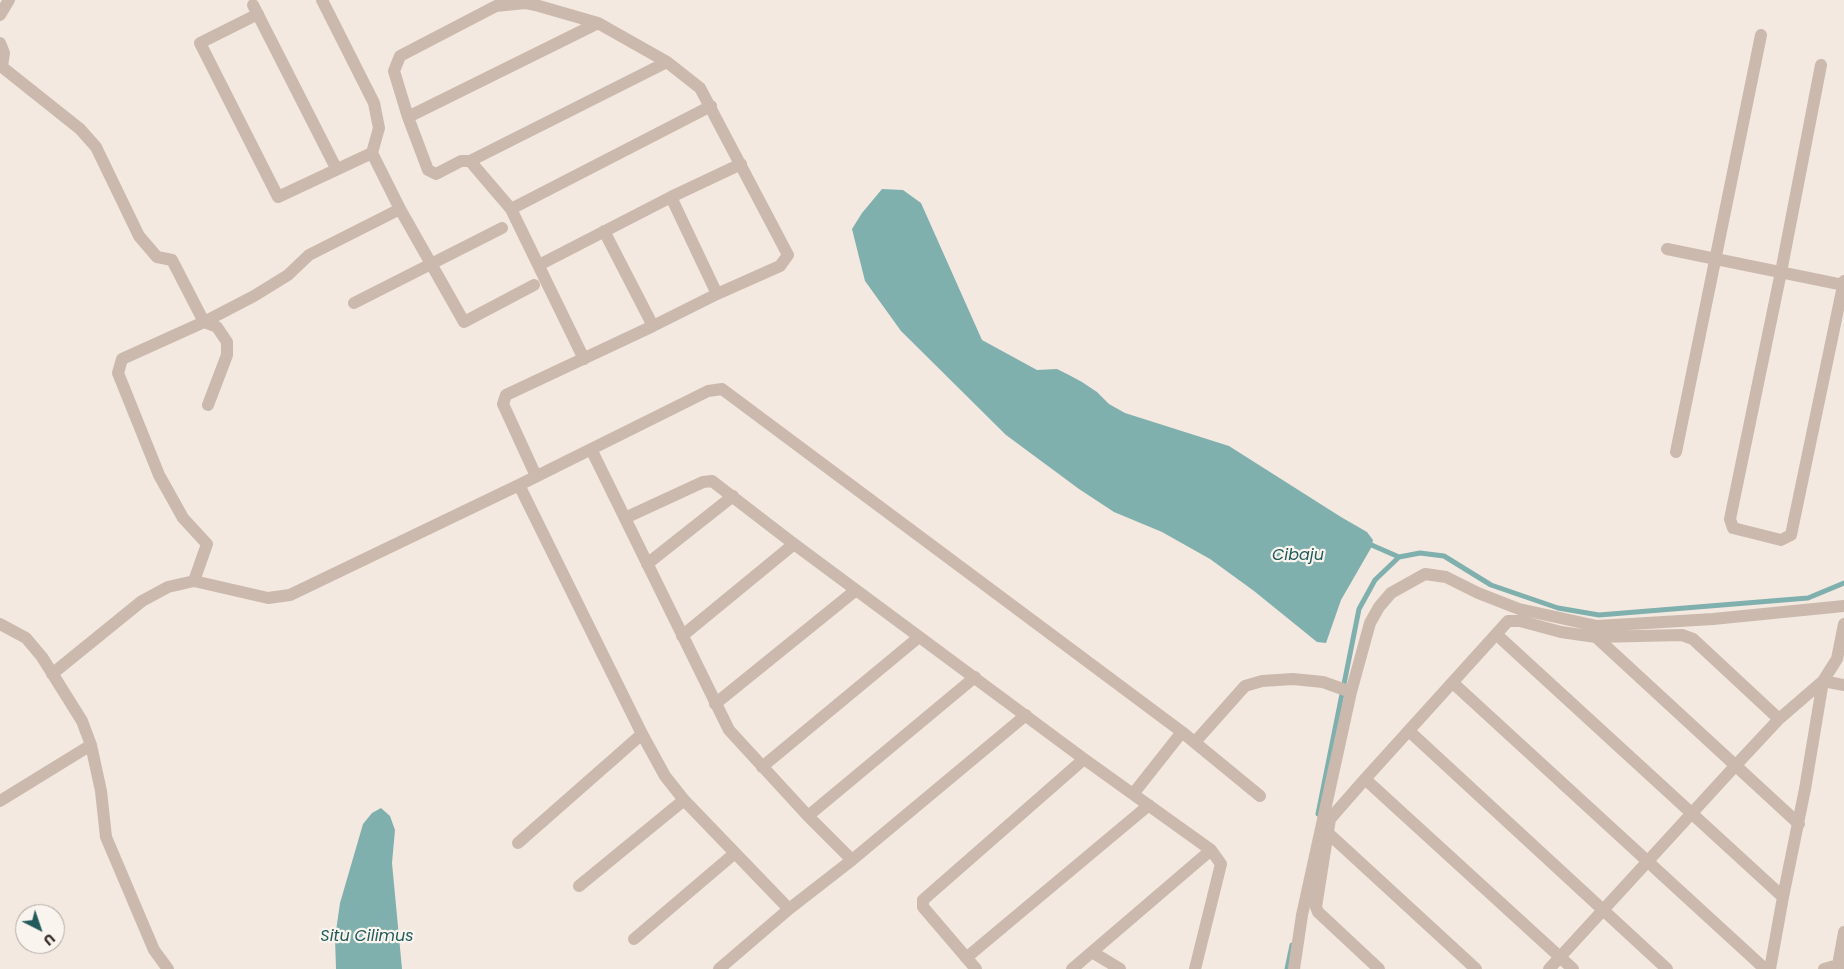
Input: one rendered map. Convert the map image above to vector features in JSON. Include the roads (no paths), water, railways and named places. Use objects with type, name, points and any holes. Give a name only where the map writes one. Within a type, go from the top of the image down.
[{"type":"street","points":[[0,15],[9,0]]},
{"type":"street","points":[[322,0],[374,103],[379,128],[372,153],[400,208],[464,322],[534,285]]},
{"type":"street","points":[[536,476],[503,404],[506,395],[717,294],[780,266],[788,255],[700,88],[667,62],[598,23],[525,3],[496,6],[400,56],[394,71],[408,117],[428,170],[436,174],[461,161],[470,161],[667,62]]},
{"type":"street","points":[[336,168],[255,10],[200,43],[278,197],[336,168],[372,153]]},
{"type":"street","points":[[408,117],[598,23]]},
{"type":"street","points":[[1676,452],[1761,35]]},
{"type":"street","points":[[0,43],[4,53],[2,66],[80,129],[96,148],[139,236],[157,257],[172,260],[204,322],[217,327],[227,342],[227,355],[208,405]]},
{"type":"street","points":[[1667,249],[1781,272],[1844,284],[1791,535],[1781,540],[1733,528],[1730,519],[1781,272],[1820,65]]},
{"type":"street","points":[[511,209],[711,106]]},
{"type":"street","points":[[470,161],[511,209],[584,359]]},
{"type":"street","points":[[539,265],[671,197],[741,164]]},
{"type":"street","points":[[671,197],[717,294]]},
{"type":"street","points":[[194,581],[207,544],[183,518],[158,475],[118,373],[122,360],[204,322],[254,296],[288,275],[309,255],[400,208]]},
{"type":"street","points":[[354,303],[502,228]]},
{"type":"street","points":[[604,231],[653,326]]},
{"type":"street","points":[[52,674],[142,601],[168,587],[194,581],[268,598],[290,595],[708,392],[722,389],[1182,732],[1260,796]]},
{"type":"street","points":[[591,449],[729,730],[808,816],[852,860]]},
{"type":"street","points":[[625,518],[703,482],[712,481],[1084,759],[1211,850],[1221,864],[1195,969]]},
{"type":"street","points":[[519,485],[642,734],[665,776],[684,800],[789,909]]},
{"type":"street","points":[[648,564],[733,496]]},
{"type":"street","points":[[682,636],[794,544]]},
{"type":"street","points":[[1294,969],[1302,915],[1351,692],[1370,623],[1378,607],[1391,593],[1425,574],[1446,577],[1478,593],[1518,609],[1597,626],[1844,606]]},
{"type":"street","points":[[715,704],[856,590]]},
{"type":"street","points":[[1379,969],[1318,912],[1316,907],[1330,819],[1508,622],[1520,621],[1561,632],[1596,637],[1682,635],[1693,639],[1780,719]]},
{"type":"street","points":[[0,624],[26,638],[42,657],[82,721],[91,745],[101,791],[106,837],[154,950],[168,969]]},
{"type":"street","points":[[1550,969],[1736,765],[1780,719],[1822,681],[1837,659],[1844,624]]},
{"type":"street","points":[[1496,634],[1783,896]]},
{"type":"street","points":[[762,767],[919,636]]},
{"type":"street","points":[[1596,637],[1798,824]]},
{"type":"street","points":[[808,816],[975,677]]},
{"type":"street","points":[[1195,742],[1245,686],[1262,681],[1286,679],[1323,682],[1351,692]]},
{"type":"street","points":[[1822,681],[1844,685]]},
{"type":"street","points":[[1770,969],[1798,824],[1822,681]]},
{"type":"street","points":[[1453,683],[1765,969]]},
{"type":"street","points":[[719,969],[789,909],[852,860],[1026,716]]},
{"type":"street","points":[[1409,731],[1667,969]]},
{"type":"street","points":[[1133,794],[1182,732]]},
{"type":"street","points":[[518,842],[642,734]]},
{"type":"street","points":[[0,801],[91,745]]},
{"type":"street","points":[[976,969],[923,907],[924,900],[1084,759]]},
{"type":"street","points":[[1365,779],[1573,969]]},
{"type":"street","points":[[579,886],[684,800]]},
{"type":"street","points":[[966,958],[1149,805]]},
{"type":"street","points":[[1328,832],[1476,969]]},
{"type":"street","points":[[1072,969],[1211,850]]},
{"type":"street","points":[[634,939],[735,853]]},
{"type":"street","points":[[1824,969],[1841,965],[1844,932]]},
{"type":"street","points":[[1092,952],[1120,969]]},
{"type":"water","name":"Cibaju","points":[[882,189],[903,190],[921,203],[982,340],[1037,370],[1057,369],[1069,375],[1097,392],[1109,404],[1125,413],[1229,446],[1367,532],[1373,540],[1371,548],[1341,600],[1326,643],[1317,642],[1254,591],[1210,559],[1162,532],[1114,512],[1079,489],[1006,435],[901,331],[865,281],[852,229],[862,213]]},
{"type":"water","name":"Situ Cilimus","points":[[381,808],[390,816],[395,830],[392,863],[402,969],[336,969],[335,938],[340,903],[363,824],[372,813]]},
{"type":"waterway","points":[[1367,543],[1399,557]]},
{"type":"waterway","points":[[1318,814],[1359,609],[1375,580],[1399,557],[1420,553],[1444,556],[1491,585],[1558,608],[1599,615],[1808,598],[1844,583]]},
{"type":"waterway","points":[[1287,969],[1292,945]]}]
